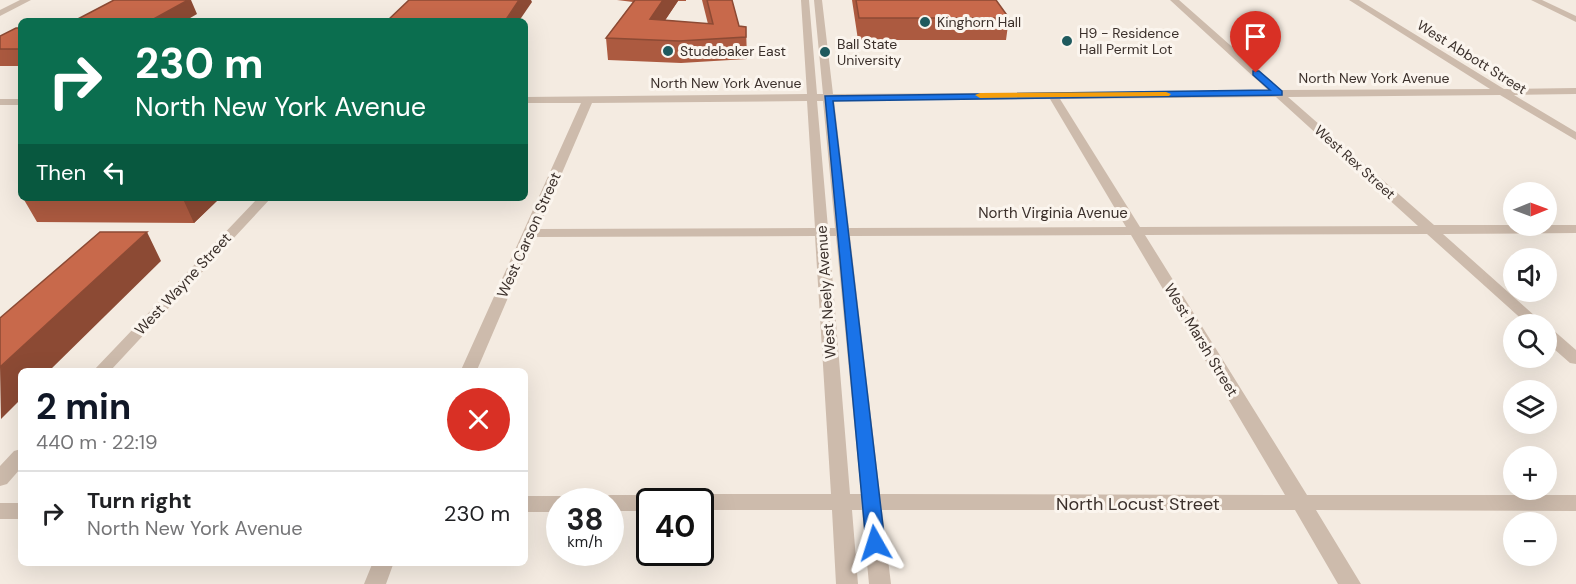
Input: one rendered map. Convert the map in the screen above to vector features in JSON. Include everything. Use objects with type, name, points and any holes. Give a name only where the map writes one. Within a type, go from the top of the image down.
[{"type":"street","points":[[0,13],[27,0]]},
{"type":"street","name":"West Neely Avenue","points":[[805,0],[842,231],[880,584]]},
{"type":"street","name":"West Neely Avenue","points":[[818,0],[822,231],[847,584]]},
{"type":"street","name":"West Rex Street","points":[[1174,0],[1525,314]]},
{"type":"street","name":"West Abbott Street","points":[[1353,0],[1576,137]]},
{"type":"street","points":[[1535,0],[1576,19]]},
{"type":"street","name":"North New York Avenue","points":[[528,100],[1576,91]]},
{"type":"street","name":"West Marsh Street","points":[[1053,95],[1350,584]]},
{"type":"street","name":"West Carson Street","points":[[470,368],[588,99]]},
{"type":"street","points":[[0,102],[18,102]]},
{"type":"street","name":"West Wayne Street","points":[[104,368],[262,201]]},
{"type":"street","name":"North Virginia Avenue","points":[[530,233],[1576,229]]},
{"type":"street","points":[[1557,343],[1576,360]]},
{"type":"street","points":[[0,478],[18,459]]},
{"type":"street","name":"North Locust Street","points":[[714,502],[1576,503]]},
{"type":"street","points":[[528,504],[546,504]]},
{"type":"street","points":[[0,511],[18,511]]},
{"type":"street","points":[[375,584],[382,566]]},
{"type":"building","points":[[114,0],[188,0],[155,18],[80,18]]},
{"type":"building","points":[[409,0],[519,0],[507,18],[390,18]]},
{"type":"building","points":[[635,0],[663,0],[650,19],[713,24],[707,0],[732,0],[739,26],[746,27],[746,37],[679,41],[606,38]]},
{"type":"building","points":[[856,0],[996,0],[1009,18],[859,18]]},
{"type":"building","points":[[18,28],[18,49],[0,49],[0,36]]},
{"type":"building","points":[[100,232],[147,232],[0,367],[0,318]]},
{"type":"slow traffic","points":[[980,95],[1166,94]]},
{"type":"place","name":"Kinghorn Hall","points":[[925,22]]},
{"type":"place","name":"H9 - Residence Hall Permit Lot","points":[[1067,41]]},
{"type":"place","name":"Studebaker East","points":[[668,51]]},
{"type":"place","name":"Ball State University","points":[[825,52]]},
{"type":"route","points":[[875,543],[828,98],[1279,93],[1256,73]]}]
